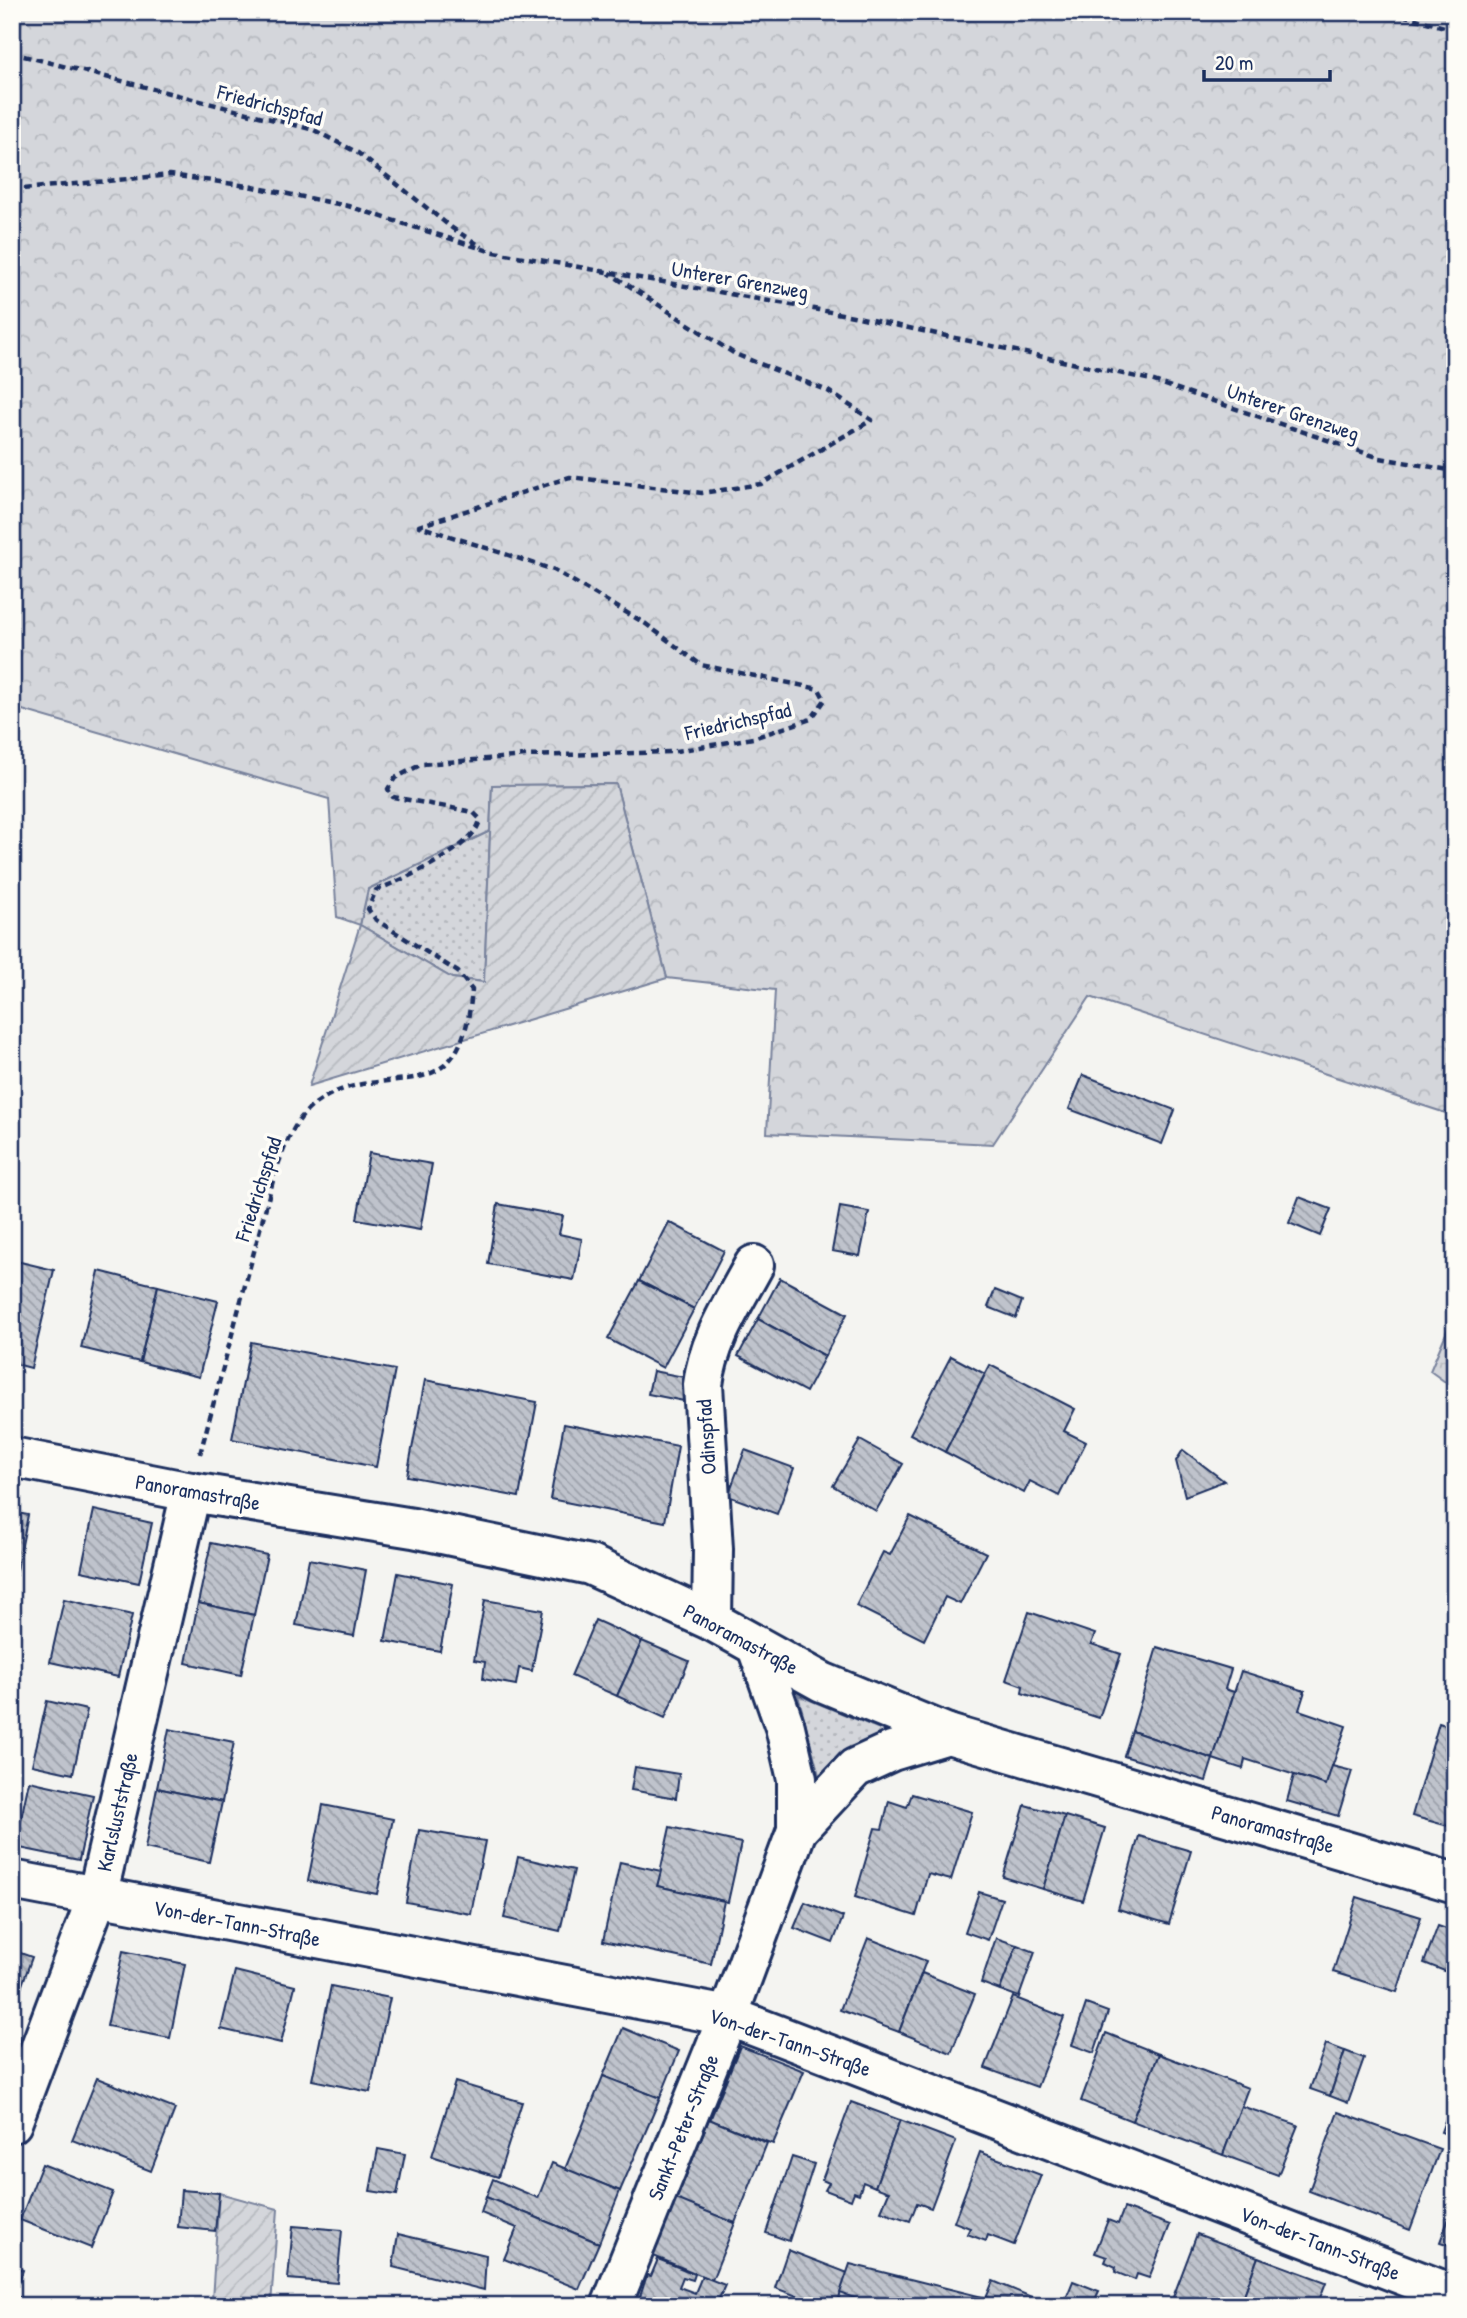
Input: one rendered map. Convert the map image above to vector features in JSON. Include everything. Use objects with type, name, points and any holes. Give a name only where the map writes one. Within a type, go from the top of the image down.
[{"type":"street","name":"Odinspfad","points":[[712,1621],[713,1549],[702,1385],[706,1360],[713,1342],[754,1265]]},
{"type":"street","name":"Panoramastraße","points":[[12,1457],[191,1492],[413,1528],[590,1565],[712,1621],[822,1682],[948,1734],[1455,1883]]},
{"type":"street","name":"Karlsluststraße","points":[[12,2123],[97,1897],[191,1492]]},
{"type":"street","name":"Sankt-Peter-Straße","points":[[757,1647],[785,1727],[794,1766],[797,1830]]},
{"type":"street","name":"Sankt-Peter-Straße","points":[[611,2306],[728,2016],[797,1830],[855,1768],[892,1751],[948,1734]]},
{"type":"street","name":"Von-der-Tann-Straße","points":[[12,1880],[728,2016],[1455,2295]]},
{"type":"path","points":[[1391,12],[1455,30]]},
{"type":"path","name":"Friedrichspfad","points":[[12,53],[314,130],[358,153],[452,228],[489,251]]},
{"type":"path","name":"Unterer Grenzweg","points":[[12,190],[170,175],[248,186],[348,205],[489,251],[964,338],[1151,380],[1381,458],[1455,471]]},
{"type":"path","name":"Friedrichspfad","points":[[203,1441],[275,1173],[289,1138],[313,1105],[331,1094],[372,1084],[426,1077],[442,1067],[459,1046],[470,1016],[472,989],[458,971],[376,920],[368,909],[376,890],[439,859],[470,837],[479,828],[480,819],[473,812],[393,797],[388,789],[395,778],[422,764],[526,756],[671,752],[753,738],[811,719],[825,700],[819,689],[701,665],[646,624],[554,570],[419,526],[569,477],[702,493],[761,484],[872,420],[828,391],[735,354],[609,272]]},
{"type":"green space","points":[[12,12],[1455,12],[1455,1116],[1090,997],[993,1144],[767,1133],[775,990],[667,978],[616,784],[492,785],[490,831],[368,889],[360,925],[337,917],[329,799],[12,707]]},
{"type":"green space","points":[[616,784],[667,978],[309,1086],[360,925],[452,978],[484,982],[492,785]]},
{"type":"green space","points":[[490,831],[484,982],[452,978],[360,925],[368,889]]},
{"type":"green space","points":[[1455,1312],[1455,1389],[1430,1371]]},
{"type":"green space","points":[[798,1695],[899,1737],[820,1779]]},
{"type":"green space","points":[[219,2193],[278,2209],[271,2305],[212,2300]]},
{"type":"building","points":[[1083,1075],[1175,1110],[1162,1144],[1069,1109]]},
{"type":"building","points":[[369,1153],[432,1164],[420,1230],[357,1219]]},
{"type":"building","points":[[1299,1197],[1331,1209],[1320,1236],[1289,1223]]},
{"type":"building","points":[[498,1204],[563,1216],[559,1234],[582,1239],[574,1280],[488,1264]]},
{"type":"building","points":[[840,1207],[869,1212],[860,1256],[832,1251]]},
{"type":"building","points":[[669,1222],[724,1251],[694,1309],[639,1281]]},
{"type":"building","points":[[12,1260],[54,1270],[31,1368],[12,1363]]},
{"type":"building","points":[[99,1271],[158,1286],[140,1362],[81,1348]]},
{"type":"building","points":[[780,1278],[847,1314],[825,1356],[758,1319]]},
{"type":"building","points":[[639,1281],[694,1309],[663,1368],[608,1339]]},
{"type":"building","points":[[158,1286],[218,1301],[199,1377],[140,1362]]},
{"type":"building","points":[[995,1290],[1022,1301],[1016,1318],[988,1307]]},
{"type":"building","points":[[758,1319],[825,1356],[806,1392],[738,1356]]},
{"type":"building","points":[[251,1342],[395,1370],[376,1467],[232,1439]]},
{"type":"building","points":[[951,1356],[985,1374],[945,1452],[910,1434]]},
{"type":"building","points":[[990,1365],[1075,1409],[1064,1431],[1086,1442],[1059,1496],[1030,1481],[1024,1493],[945,1452]]},
{"type":"building","points":[[653,1371],[689,1378],[684,1401],[648,1394]]},
{"type":"building","points":[[425,1380],[537,1402],[519,1497],[407,1476]]},
{"type":"building","points":[[564,1424],[678,1446],[665,1522],[550,1499]]},
{"type":"building","points":[[860,1440],[903,1464],[876,1511],[833,1486]]},
{"type":"building","points":[[745,1450],[794,1468],[777,1514],[728,1496]]},
{"type":"building","points":[[1183,1450],[1224,1481],[1185,1496],[1176,1461]]},
{"type":"building","points":[[94,1510],[152,1523],[139,1583],[81,1571]]},
{"type":"building","points":[[12,1512],[28,1515],[15,1580],[12,1579]]},
{"type":"building","points":[[910,1516],[986,1553],[960,1604],[945,1597],[924,1640],[856,1606],[883,1552],[890,1555]]},
{"type":"building","points":[[211,1543],[267,1555],[254,1615],[198,1603]]},
{"type":"building","points":[[309,1559],[366,1570],[354,1636],[296,1625]]},
{"type":"building","points":[[398,1573],[453,1584],[440,1651],[385,1641]]},
{"type":"building","points":[[64,1599],[132,1615],[118,1677],[50,1662]]},
{"type":"building","points":[[485,1600],[543,1610],[532,1671],[519,1668],[516,1685],[483,1679],[485,1662],[474,1660]]},
{"type":"building","points":[[198,1603],[254,1615],[241,1675],[186,1663]]},
{"type":"building","points":[[1029,1612],[1095,1634],[1091,1644],[1121,1654],[1099,1718],[1022,1693],[1023,1686],[1006,1680]]},
{"type":"building","points":[[595,1620],[642,1641],[617,1696],[571,1676]]},
{"type":"building","points":[[642,1641],[689,1661],[665,1718],[617,1696]]},
{"type":"building","points":[[1157,1647],[1231,1669],[1225,1689],[1234,1692],[1213,1759],[1132,1731]]},
{"type":"building","points":[[1241,1671],[1305,1691],[1299,1710],[1346,1726],[1326,1785],[1245,1759],[1243,1769],[1213,1759]]},
{"type":"building","points":[[47,1701],[87,1710],[73,1774],[32,1765]]},
{"type":"building","points":[[1439,1723],[1455,1728],[1455,1828],[1412,1816]]},
{"type":"building","points":[[169,1729],[234,1742],[222,1802],[157,1788]]},
{"type":"building","points":[[1132,1731],[1213,1759],[1206,1781],[1124,1756]]},
{"type":"building","points":[[1332,1766],[1352,1771],[1338,1816],[1287,1801],[1294,1775],[1326,1785]]},
{"type":"building","points":[[635,1767],[679,1774],[676,1798],[631,1790]]},
{"type":"building","points":[[29,1781],[93,1795],[79,1860],[15,1847]]},
{"type":"building","points":[[157,1788],[222,1802],[209,1862],[145,1848]]},
{"type":"building","points":[[912,1794],[972,1812],[951,1880],[928,1874],[916,1916],[855,1897],[875,1828],[882,1829],[889,1801],[907,1807]]},
{"type":"building","points":[[323,1805],[393,1819],[377,1894],[308,1881]]},
{"type":"building","points":[[1025,1805],[1065,1816],[1043,1889],[1003,1877]]},
{"type":"building","points":[[1065,1816],[1105,1828],[1083,1901],[1043,1889]]},
{"type":"building","points":[[670,1827],[741,1843],[728,1902],[657,1886]]},
{"type":"building","points":[[419,1830],[485,1841],[471,1914],[406,1902]]},
{"type":"building","points":[[1139,1836],[1191,1851],[1169,1924],[1118,1909]]},
{"type":"building","points":[[518,1857],[574,1870],[560,1931],[504,1918]]},
{"type":"building","points":[[620,1862],[661,1871],[657,1886],[724,1901],[711,1964],[603,1941]]},
{"type":"building","points":[[979,1892],[1002,1899],[988,1940],[965,1932]]},
{"type":"building","points":[[1357,1897],[1421,1917],[1397,1992],[1333,1972]]},
{"type":"building","points":[[805,1902],[843,1917],[833,1943],[794,1928]]},
{"type":"building","points":[[1438,1926],[1455,1932],[1455,1975],[1424,1963]]},
{"type":"building","points":[[868,1938],[926,1961],[899,2032],[840,2010]]},
{"type":"building","points":[[996,1938],[1017,1945],[1000,1990],[981,1983]]},
{"type":"building","points":[[1017,1945],[1035,1952],[1019,1997],[1000,1990]]},
{"type":"building","points":[[12,1950],[32,1957],[12,2013]]},
{"type":"building","points":[[123,1951],[185,1964],[170,2038],[107,2026]]},
{"type":"building","points":[[235,1971],[295,1986],[281,2043],[221,2029]]},
{"type":"building","points":[[922,1973],[975,1994],[951,2053],[899,2032]]},
{"type":"building","points":[[331,1986],[390,1998],[370,2092],[312,2080]]},
{"type":"building","points":[[1013,1997],[1064,2017],[1037,2087],[985,2068]]},
{"type":"building","points":[[1086,2004],[1108,2012],[1094,2053],[1072,2045]]},
{"type":"building","points":[[623,2028],[679,2051],[660,2098],[603,2076]]},
{"type":"building","points":[[1106,2033],[1159,2054],[1132,2121],[1081,2101]]},
{"type":"building","points":[[1326,2044],[1345,2051],[1330,2096],[1310,2089]]},
{"type":"building","points":[[740,2046],[804,2071],[773,2144],[710,2120]]},
{"type":"building","points":[[1345,2051],[1364,2058],[1348,2103],[1330,2096]]},
{"type":"building","points":[[1159,2054],[1248,2088],[1223,2155],[1132,2121]]},
{"type":"building","points":[[603,2076],[660,2098],[620,2191],[565,2169]]},
{"type":"building","points":[[97,2078],[175,2109],[151,2171],[72,2140]]},
{"type":"building","points":[[455,2082],[522,2102],[498,2177],[432,2156]]},
{"type":"building","points":[[1455,2093],[1455,2137],[1441,2132]]},
{"type":"building","points":[[851,2102],[900,2120],[875,2187],[863,2182],[859,2194],[854,2192],[851,2200],[825,2190],[829,2183],[822,2180]]},
{"type":"building","points":[[1241,2106],[1298,2125],[1278,2175],[1223,2155]]},
{"type":"building","points":[[1338,2112],[1440,2149],[1410,2230],[1309,2191]]},
{"type":"building","points":[[709,2119],[767,2143],[735,2223],[676,2200]]},
{"type":"building","points":[[900,2120],[956,2141],[931,2208],[917,2203],[910,2221],[881,2211],[889,2192],[875,2187]]},
{"type":"building","points":[[378,2149],[405,2154],[397,2195],[370,2191]]},
{"type":"building","points":[[980,2152],[1041,2175],[1014,2245],[988,2235],[986,2241],[967,2234],[970,2228],[954,2222]]},
{"type":"building","points":[[792,2157],[814,2164],[789,2241],[766,2233]]},
{"type":"building","points":[[552,2163],[620,2191],[599,2243],[486,2197],[493,2179],[538,2198]]},
{"type":"building","points":[[42,2164],[113,2192],[91,2248],[20,2220]]},
{"type":"building","points":[[181,2190],[219,2193],[215,2231],[178,2227]]},
{"type":"building","points":[[486,2197],[599,2243],[579,2289],[504,2259],[517,2228],[481,2213]]},
{"type":"building","points":[[674,2198],[735,2223],[712,2280],[651,2255]]},
{"type":"building","points":[[1455,2202],[1455,2247],[1440,2242]]},
{"type":"building","points":[[1124,2208],[1170,2225],[1149,2278],[1137,2274],[1135,2280],[1115,2272],[1116,2267],[1105,2262],[1107,2257],[1095,2253],[1108,2220],[1118,2224]]},
{"type":"building","points":[[293,2226],[342,2230],[337,2283],[288,2279]]},
{"type":"building","points":[[398,2234],[486,2255],[484,2290],[393,2267]]},
{"type":"building","points":[[1197,2234],[1258,2257],[1240,2306],[1176,2306],[1178,2302],[1172,2300]]},
{"type":"building","points":[[788,2250],[848,2273],[836,2306],[824,2306],[775,2288]]},
{"type":"building","points":[[1258,2257],[1326,2282],[1317,2306],[1240,2306]]},
{"type":"building","points":[[658,2259],[695,2274],[693,2280],[683,2277],[679,2287],[695,2293],[702,2276],[725,2285],[716,2306],[703,2301],[702,2306],[653,2306],[639,2300],[647,2275],[651,2276]]},
{"type":"building","points":[[850,2264],[986,2298],[983,2306],[876,2306],[840,2293]]},
{"type":"building","points":[[12,2266],[23,2270],[14,2295],[12,2294]]},
{"type":"building","points":[[993,2281],[1053,2306],[983,2306]]},
{"type":"building","points":[[1073,2281],[1099,2291],[1092,2306],[1063,2306]]},
{"type":"building","points":[[12,2294],[26,2300],[24,2306],[12,2306]]},
{"type":"building","points":[[1362,2295],[1391,2306],[1358,2306]]}]
